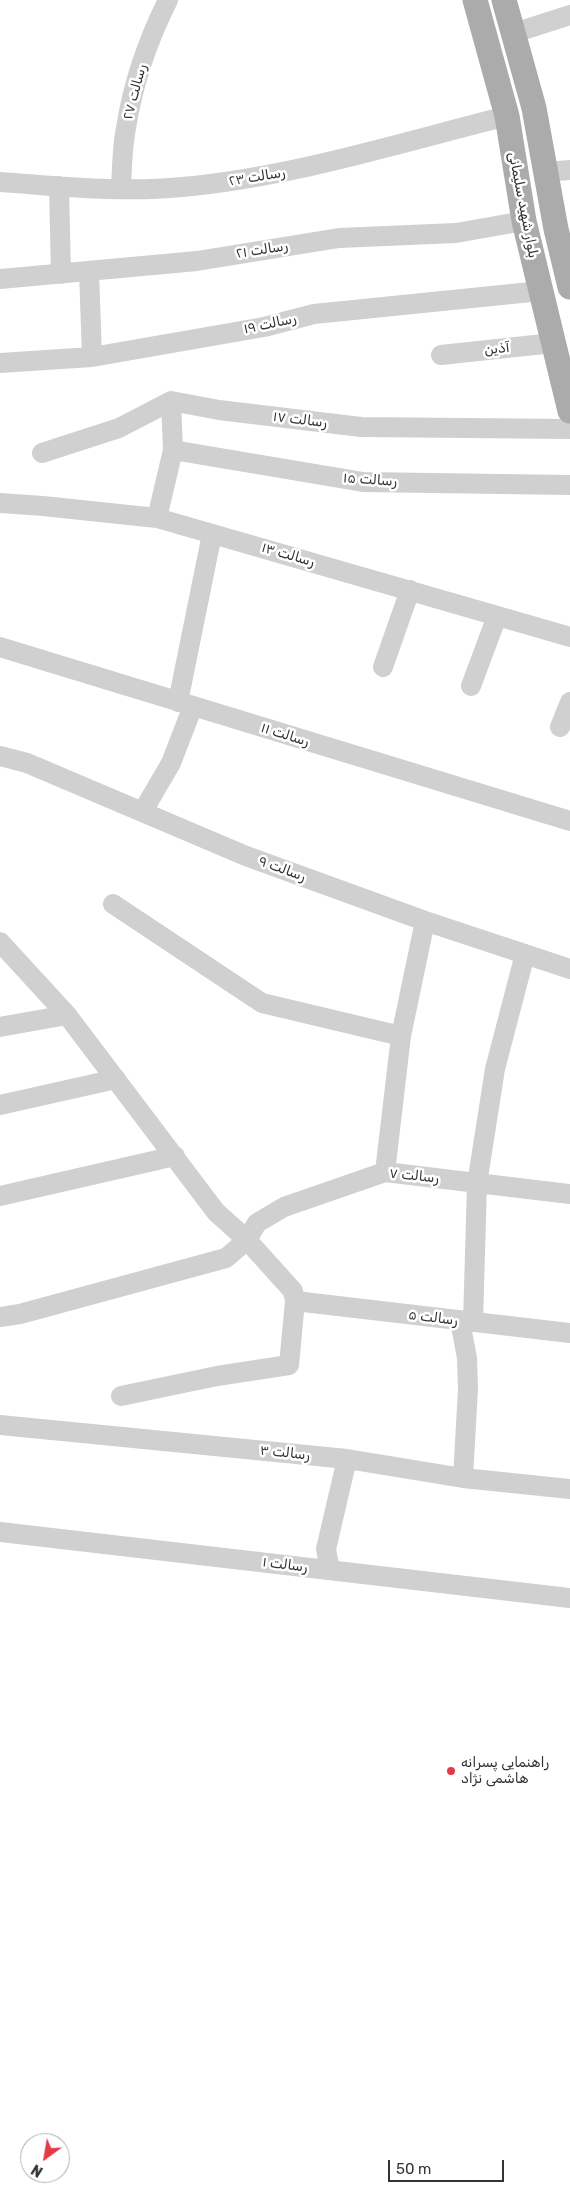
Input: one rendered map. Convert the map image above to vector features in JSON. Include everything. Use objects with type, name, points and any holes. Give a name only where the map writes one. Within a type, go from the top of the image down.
[{"type":"main road","name":"بلوار شهید سلیمانی","points":[[474,0],[507,116],[524,221],[570,412]]},
{"type":"main road","name":"بلوار شهید سلیمانی","points":[[504,0],[534,108],[545,172],[565,246],[570,287]]},
{"type":"main road","points":[[507,116],[534,108]]},
{"type":"street","name":"رسالت ۲۷","points":[[121,190],[125,129],[136,80],[154,29],[168,0]]},
{"type":"street","points":[[514,33],[570,15]]},
{"type":"street","name":"رسالت ۲۳","points":[[0,182],[121,190],[181,188],[286,173],[507,116]]},
{"type":"street","points":[[545,172],[570,170]]},
{"type":"street","points":[[59,186],[61,274]]},
{"type":"street","name":"رسالت ۲۱","points":[[0,279],[197,261],[339,238],[456,233],[524,221]]},
{"type":"street","points":[[89,271],[92,356]]},
{"type":"street","name":"رسالت ۱۹","points":[[0,363],[92,356],[264,327],[314,314],[541,291]]},
{"type":"street","name":"آذین","points":[[441,354],[554,343]]},
{"type":"street","points":[[42,453],[119,428],[172,400],[173,450],[157,518]]},
{"type":"street","name":"رسالت ۱۷","points":[[172,400],[219,410],[362,427],[570,430]]},
{"type":"street","name":"رسالت ۱۵","points":[[173,450],[363,482],[570,485]]},
{"type":"street","name":"رسالت ۱۳","points":[[0,504],[43,506],[157,518],[570,637]]},
{"type":"street","points":[[143,811],[171,763],[185,704],[212,534]]},
{"type":"street","points":[[383,667],[410,590]]},
{"type":"street","points":[[471,686],[497,616]]},
{"type":"street","name":"رسالت ۱۱","points":[[0,646],[570,821]]},
{"type":"street","points":[[560,726],[570,702]]},
{"type":"street","name":"رسالت ۹","points":[[0,756],[27,763],[246,856],[425,921],[570,969]]},
{"type":"street","points":[[113,904],[262,1003],[401,1036]]},
{"type":"street","points":[[384,1172],[401,1036],[425,921]]},
{"type":"street","points":[[0,942],[67,1014],[216,1212],[247,1240],[293,1291],[295,1301],[289,1365],[217,1376],[121,1396]]},
{"type":"street","points":[[463,1478],[468,1389],[467,1322],[476,1184],[495,1069],[525,954]]},
{"type":"street","points":[[0,1027],[67,1014]]},
{"type":"street","points":[[0,1104],[116,1079]]},
{"type":"street","points":[[0,1196],[175,1156]]},
{"type":"street","name":"رسالت ۷","points":[[0,1317],[20,1314],[196,1268],[226,1258],[247,1240],[257,1223],[284,1207],[384,1172],[570,1194]]},
{"type":"street","name":"رسالت ۵","points":[[295,1301],[570,1333]]},
{"type":"street","name":"رسالت ۳","points":[[0,1425],[346,1459],[463,1478],[570,1489]]},
{"type":"street","points":[[330,1570],[326,1549],[346,1459]]},
{"type":"street","name":"رسالت ۱","points":[[0,1532],[570,1598]]},
{"type":"place","name":"راهنمایی پسرانه هاشمی نژاد","points":[[451,1771]]}]
